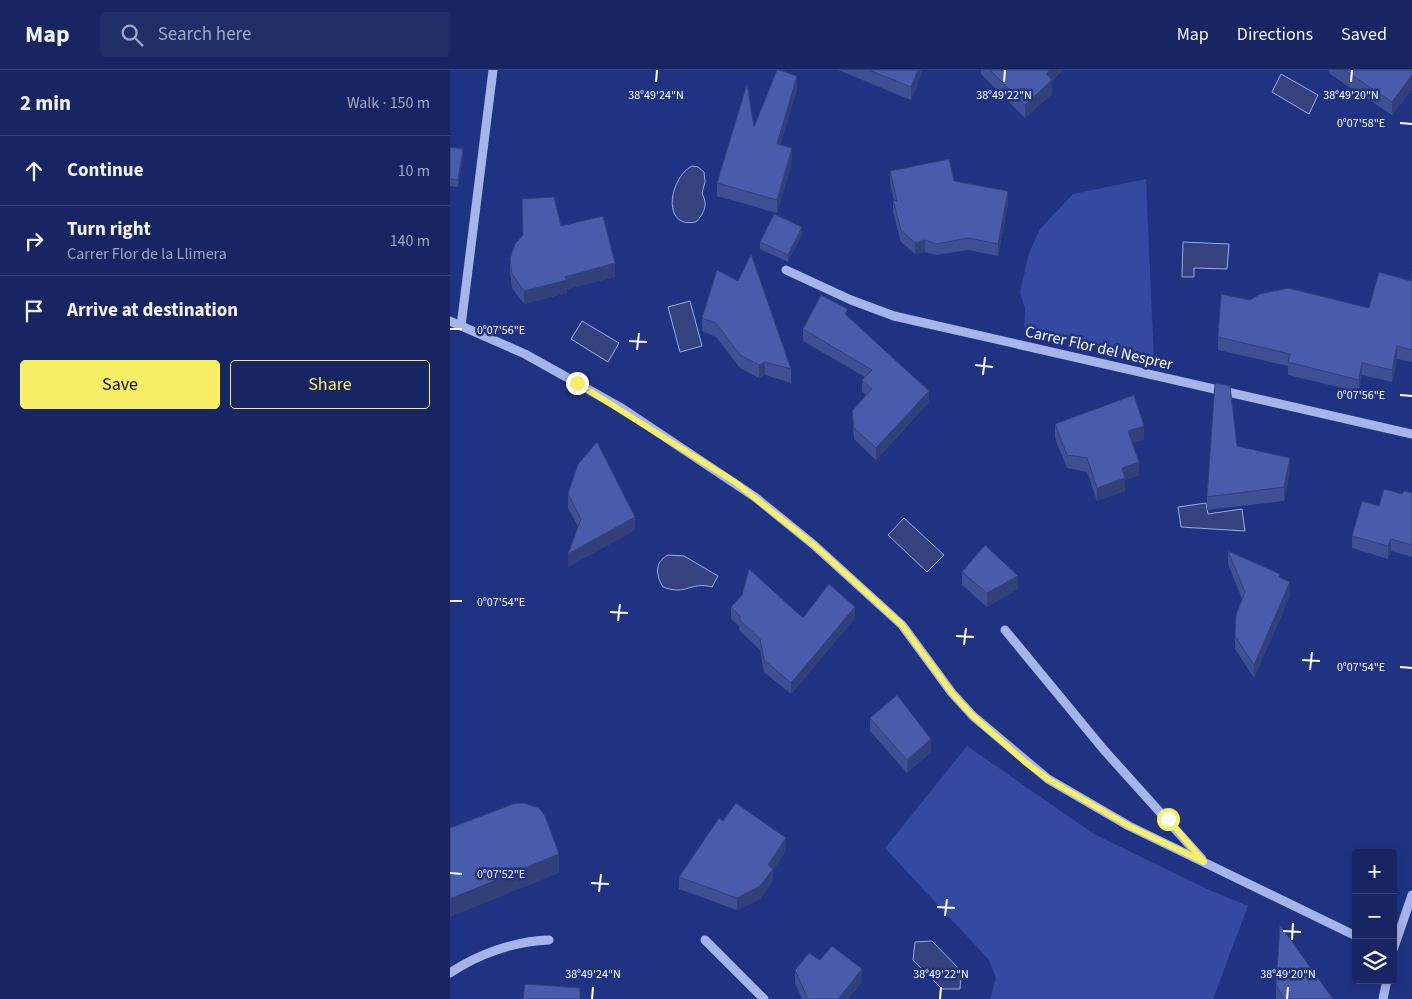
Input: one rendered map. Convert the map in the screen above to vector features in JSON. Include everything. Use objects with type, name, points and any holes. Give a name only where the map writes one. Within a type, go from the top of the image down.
[{"type":"street","points":[[462,326],[493,70]]},
{"type":"street","name":"Carrer Flor del Nesprer","points":[[786,270],[851,300],[894,316],[1412,434]]},
{"type":"street","points":[[450,321],[525,354],[577,383],[735,482],[814,545],[902,625],[952,693],[973,716],[1025,762],[1048,779],[1129,826],[1352,934]]},
{"type":"street","points":[[1005,630],[1104,750],[1204,862]]},
{"type":"street","points":[[1397,939],[1412,895]]},
{"type":"street","points":[[450,973],[474,959],[536,940],[549,940]]},
{"type":"street","points":[[705,940],[764,999]]},
{"type":"street","points":[[1383,999],[1386,984]]},
{"type":"shaded area","points":[[1281,74],[1318,95],[1309,114],[1272,92]]},
{"type":"shaded area","points":[[692,166],[698,167],[704,172],[705,182],[702,193],[705,205],[702,215],[696,222],[685,222],[677,218],[673,210],[672,201],[678,180]]},
{"type":"shaded area","points":[[1146,179],[1154,363],[1024,329],[1025,309],[1020,292],[1029,253],[1040,229],[1073,194]]},
{"type":"shaded area","points":[[1183,242],[1229,244],[1227,269],[1194,268],[1194,277],[1182,277]]},
{"type":"shaded area","points":[[690,301],[702,346],[680,352],[668,307]]},
{"type":"shaded area","points":[[582,321],[619,343],[608,362],[571,339]]},
{"type":"shaded area","points":[[1206,503],[1208,514],[1242,509],[1245,531],[1181,527],[1178,507]]},
{"type":"shaded area","points":[[904,518],[944,555],[927,572],[888,535]]},
{"type":"shaded area","points":[[668,555],[684,556],[718,576],[712,587],[699,586],[677,590],[663,587],[658,574],[658,565]]},
{"type":"shaded area","points":[[967,746],[1094,834],[1207,889],[1248,906],[1213,999],[990,999],[996,978],[989,960],[885,848]]},
{"type":"shaded area","points":[[932,941],[961,971],[960,989],[942,989],[913,960],[915,942]]},
{"type":"building","points":[[777,70],[797,76],[777,144],[792,148],[777,200],[717,183],[747,84],[754,127]]},
{"type":"building","points":[[869,70],[918,70],[911,87]]},
{"type":"building","points":[[990,70],[1050,70],[1046,74],[1052,80],[1025,105]]},
{"type":"building","points":[[1344,70],[1412,70],[1412,75],[1392,102]]},
{"type":"building","points":[[450,147],[463,149],[458,180],[450,179]]},
{"type":"building","points":[[949,159],[954,181],[1008,191],[998,244],[968,238],[936,244],[925,240],[915,243],[901,230],[893,200],[897,201],[890,171]]},
{"type":"building","points":[[554,197],[561,226],[603,216],[615,263],[565,277],[567,280],[524,291],[512,274],[510,259],[515,244],[523,235],[522,199]]},
{"type":"building","points":[[774,214],[802,227],[788,255],[760,242]]},
{"type":"building","points":[[751,254],[791,369],[765,362],[759,365],[740,355],[716,323],[702,318],[717,270],[738,281]]},
{"type":"building","points":[[1412,271],[1412,350],[1397,346],[1392,370],[1362,363],[1359,380],[1288,362],[1290,354],[1218,337],[1221,294],[1250,300],[1260,294],[1288,288],[1369,308],[1379,272],[1411,281]]},
{"type":"building","points":[[821,295],[848,309],[845,314],[929,391],[876,448],[854,428],[852,411],[872,389],[862,380],[872,370],[803,329]]},
{"type":"building","points":[[1215,383],[1230,386],[1237,446],[1290,458],[1284,487],[1207,497]]},
{"type":"building","points":[[1134,395],[1144,426],[1128,431],[1139,462],[1122,468],[1125,478],[1097,488],[1087,458],[1067,455],[1055,424]]},
{"type":"building","points":[[597,442],[635,517],[568,554],[581,519],[568,494],[578,464]]},
{"type":"building","points":[[1384,489],[1402,494],[1404,491],[1412,493],[1412,545],[1391,539],[1388,546],[1352,536],[1362,501],[1379,506]]},
{"type":"building","points":[[985,545],[1018,576],[987,593],[962,572]]},
{"type":"building","points":[[1228,551],[1280,574],[1279,577],[1290,582],[1254,665],[1235,636],[1236,615],[1245,592]]},
{"type":"building","points":[[749,569],[803,618],[829,584],[855,607],[791,683],[764,660],[760,639],[739,619],[741,617],[731,607],[742,595]]},
{"type":"building","points":[[897,695],[931,739],[907,760],[870,718]]},
{"type":"building","points":[[523,803],[539,808],[545,816],[559,854],[450,899],[450,828],[513,804]]},
{"type":"building","points":[[736,803],[786,838],[768,865],[773,869],[760,886],[737,898],[679,877],[719,818],[723,821]]},
{"type":"building","points":[[1280,925],[1333,999],[1284,999],[1276,985]]},
{"type":"building","points":[[832,946],[862,969],[838,999],[808,999],[795,970],[809,953],[820,960]]},
{"type":"building","points":[[525,984],[580,988],[580,999],[523,999]]},
{"type":"route","points":[[577,383],[623,409],[735,482],[814,545],[902,625],[952,693],[996,738],[1025,762],[1048,779],[1129,826],[1204,862],[1168,819]]}]
